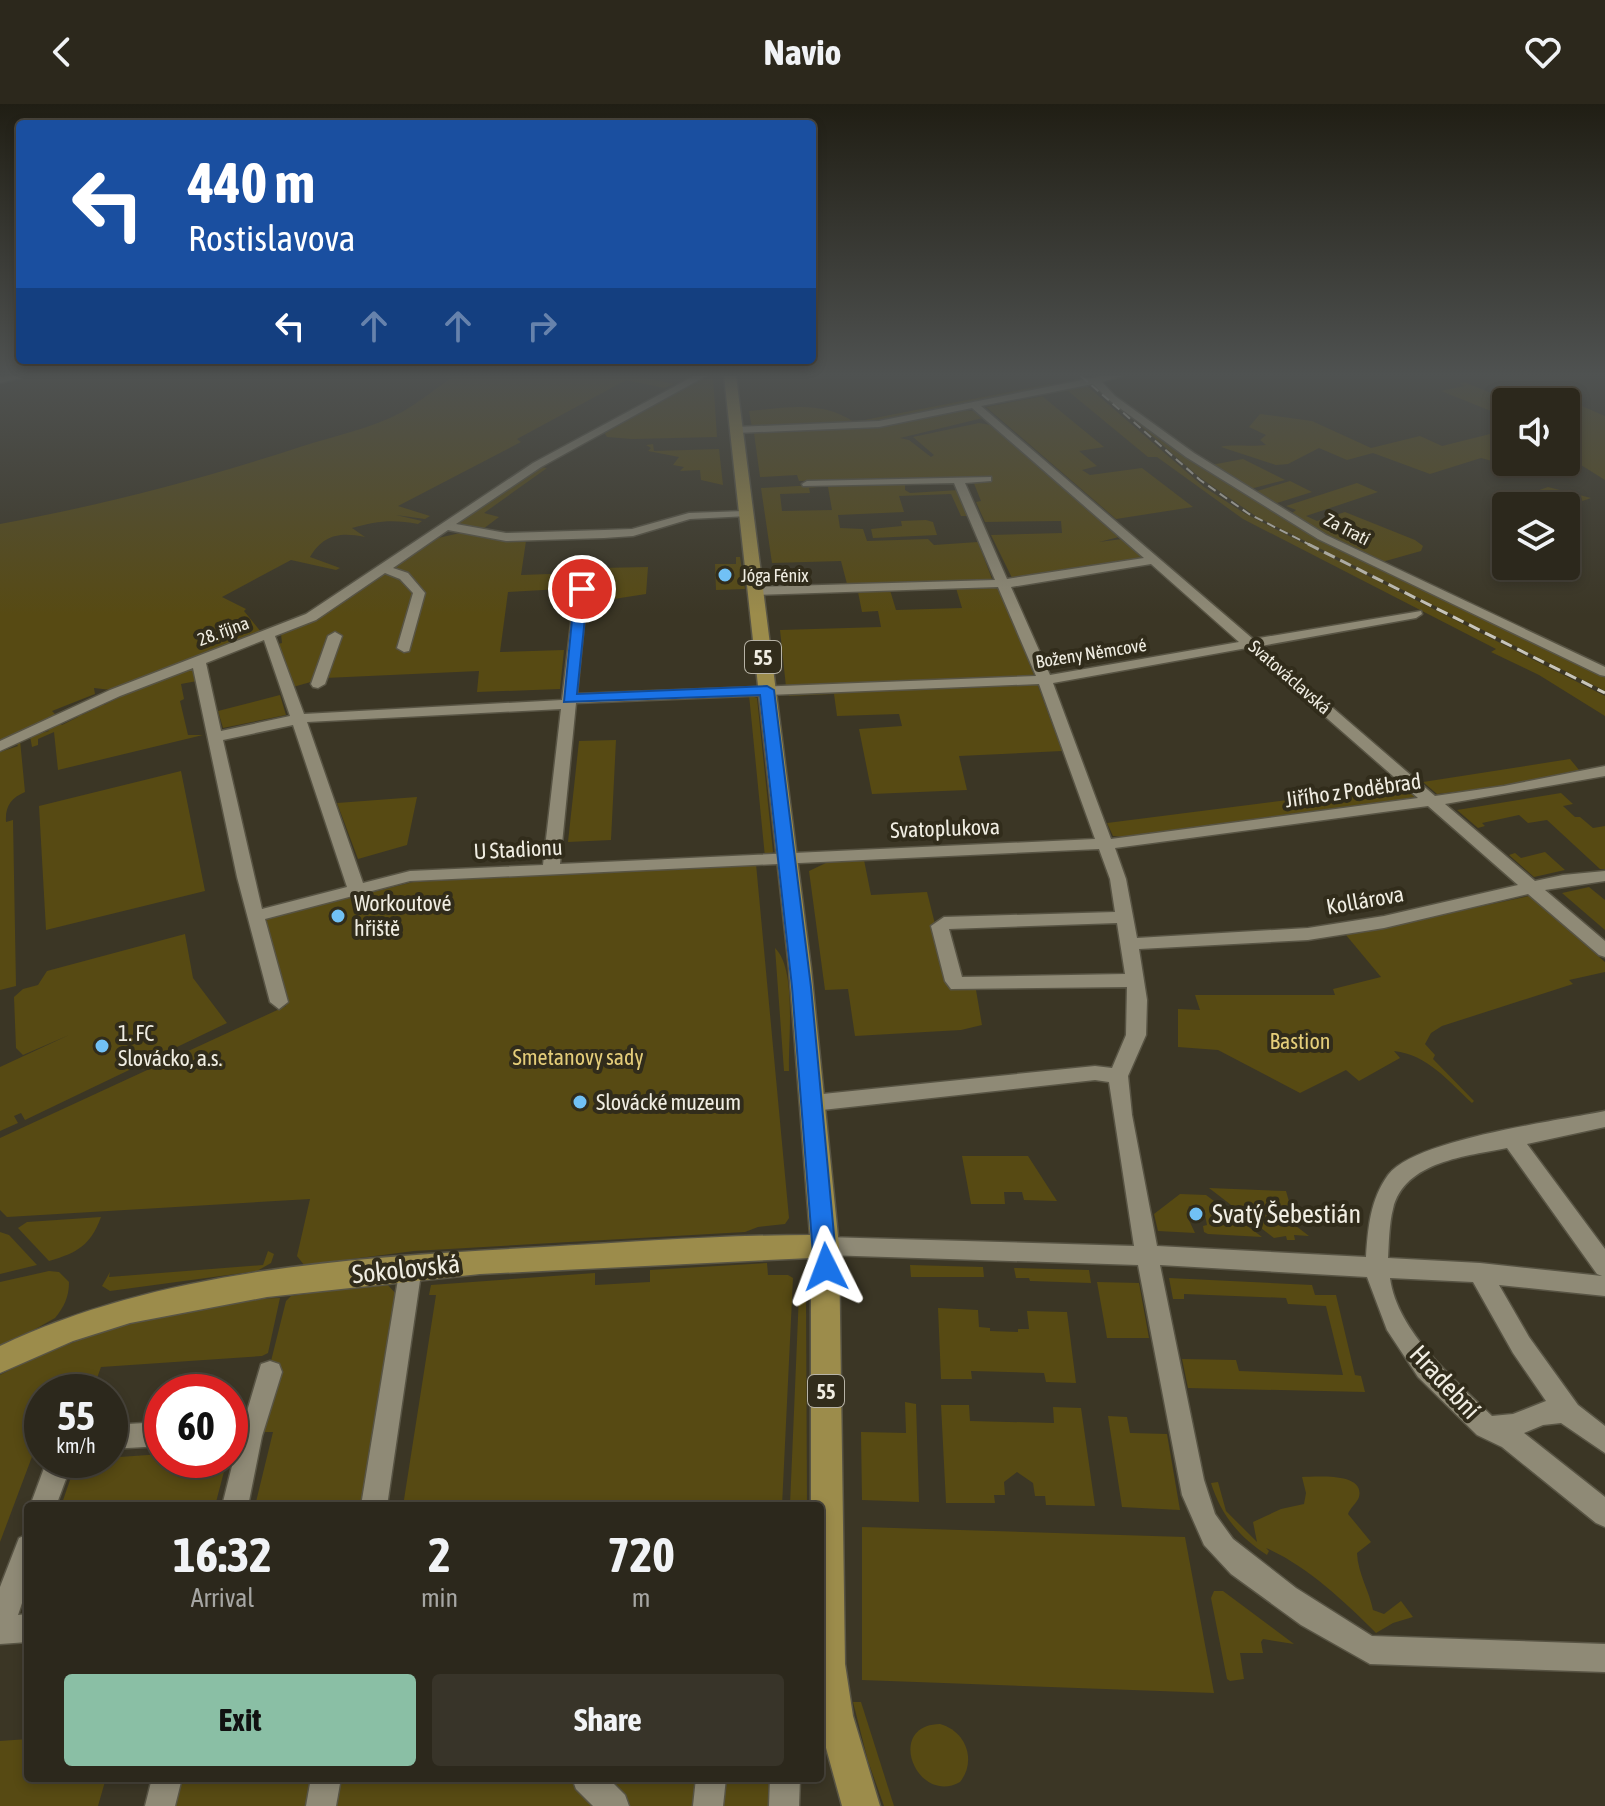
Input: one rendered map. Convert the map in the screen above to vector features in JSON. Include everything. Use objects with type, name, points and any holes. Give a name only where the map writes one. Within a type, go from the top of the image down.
[{"type":"main road","name":"55","points":[[738,455],[787,859],[825,1246],[823,1502]]},
{"type":"main road","name":"Sokolovská","points":[[0,1360],[65,1329],[146,1304],[411,1267],[770,1246],[825,1246]]},
{"type":"main road","name":"55","points":[[824,1566],[831,1695],[842,1747],[861,1806]]},
{"type":"street","name":"28. října","points":[[0,747],[115,693],[315,615],[555,455]]},
{"type":"street","name":"Svatováclavská","points":[[1033,455],[1605,951]]},
{"type":"street","name":"Za Tratí","points":[[1191,455],[1312,532],[1605,672]]},
{"type":"street","points":[[807,484],[987,479]]},
{"type":"street","points":[[958,480],[1006,583],[1045,680],[1118,879],[1135,980],[1137,1029],[1118,1076],[1122,1115],[1195,1497],[1212,1536],[1240,1564],[1366,1649],[1605,1658]]},
{"type":"street","points":[[446,526],[506,537],[604,534],[633,532],[681,517],[744,514]]},
{"type":"street","points":[[755,591],[1006,583],[1155,560]]},
{"type":"street","points":[[385,569],[404,576],[419,593],[404,648]]},
{"type":"street","points":[[551,869],[583,573]]},
{"type":"street","name":"Boženy Němcové","points":[[215,737],[297,719],[767,690],[1045,680],[1416,614]]},
{"type":"street","points":[[266,634],[272,641],[357,891]]},
{"type":"street","points":[[318,684],[335,636]]},
{"type":"street","points":[[198,659],[256,916],[279,1002]]},
{"type":"street","name":"Jiřího z Poděbrad","points":[[1105,844],[1433,801],[1605,771]]},
{"type":"street","points":[[1587,776],[1605,788]]},
{"type":"street","name":"Svatoplukova","points":[[787,859],[823,854],[1105,844]]},
{"type":"street","name":"U Stadionu","points":[[256,916],[410,876],[787,859]]},
{"type":"street","name":"Kollárova","points":[[1129,944],[1308,934],[1384,922],[1581,877],[1605,876]]},
{"type":"street","points":[[1124,917],[944,923],[940,926],[954,981],[958,984],[1135,980]]},
{"type":"street","points":[[813,1103],[1095,1073],[1118,1076]]},
{"type":"street","name":"Hradební","points":[[1605,1119],[1442,1154],[1402,1173],[1380,1212],[1377,1269],[1379,1283],[1395,1323],[1417,1357],[1486,1427],[1511,1438],[1605,1514]]},
{"type":"street","points":[[1511,1138],[1605,1267]]},
{"type":"street","points":[[825,1246],[1148,1255],[1480,1273],[1605,1286]]},
{"type":"street","points":[[375,1502],[411,1267]]},
{"type":"street","points":[[1480,1273],[1521,1345],[1569,1413],[1605,1441]]},
{"type":"street","points":[[248,1429],[255,1426],[270,1372]]},
{"type":"street","points":[[1486,1427],[1511,1429],[1551,1411],[1569,1413]]},
{"type":"street","points":[[44,1502],[53,1478]]},
{"type":"street","points":[[236,1502],[242,1478]]},
{"type":"street","points":[[24,1559],[0,1628],[24,1628]]},
{"type":"street","points":[[160,1806],[166,1782]]},
{"type":"street","points":[[321,1806],[325,1782]]},
{"type":"street","points":[[591,1782],[614,1806]]},
{"type":"street","points":[[708,1806],[711,1782]]},
{"type":"street","points":[[784,1806],[785,1782]]},
{"type":"green space","points":[[273,455],[495,455],[398,506],[430,516],[425,519],[396,515],[422,521],[418,524],[385,522],[352,528],[365,537],[333,536],[321,543],[310,557],[340,568],[336,570],[291,560],[222,597],[246,609],[244,611],[261,632],[111,690],[94,688],[95,694],[52,711],[56,715],[0,742],[0,524],[153,490]]},
{"type":"green space","points":[[671,455],[720,455],[723,485],[701,480],[700,470],[680,471],[684,467],[673,465],[679,457]]},
{"type":"green space","points":[[757,455],[1026,455],[1119,537],[1099,542],[1122,539],[1145,559],[1012,578],[991,535],[1062,533],[1061,521],[985,522],[976,502],[981,501],[973,481],[988,480],[986,477],[799,481],[797,475],[760,477]]},
{"type":"green space","points":[[1042,455],[1084,455],[1097,466],[1082,470],[1090,475],[1142,468],[1193,507],[1116,519]]},
{"type":"green space","points":[[1146,455],[1167,455],[1204,487],[1244,513],[1605,696],[1605,716],[1539,675],[1491,652],[1496,649],[1243,519],[1157,457]]},
{"type":"green space","points":[[1174,455],[1192,455],[1298,526],[1605,674],[1605,691],[1257,517],[1199,477]]},
{"type":"green space","points":[[1247,455],[1305,455],[1288,464],[1276,465]]},
{"type":"green space","points":[[1336,455],[1364,455],[1347,460]]},
{"type":"green space","points":[[1380,455],[1492,455],[1492,461],[1481,458],[1430,474]]},
{"type":"green space","points":[[1580,455],[1605,455],[1605,480],[1580,464]]},
{"type":"green space","points":[[1243,459],[1285,480],[1250,489],[1211,465]]},
{"type":"green space","points":[[540,467],[547,468],[484,513],[499,517],[483,529],[519,535],[493,534],[455,524]]},
{"type":"green space","points":[[1290,481],[1312,492],[1277,503],[1254,492]]},
{"type":"green space","points":[[905,483],[905,490],[910,493],[959,490],[972,516],[961,516],[951,494],[899,496],[904,512],[838,515],[840,528],[863,529],[867,541],[928,539],[934,545],[978,542],[992,579],[847,584],[841,561],[772,563],[761,488],[816,485],[809,488],[810,493],[780,494],[782,511],[832,510],[828,487],[822,485]]},
{"type":"green space","points":[[1357,483],[1378,492],[1306,516],[1317,521],[1345,512],[1415,540],[1423,546],[1421,551],[1382,562],[1323,536],[1291,514],[1296,510],[1286,506]]},
{"type":"green space","points":[[1548,487],[1568,492],[1534,492]]},
{"type":"green space","points":[[901,521],[933,522],[937,535],[873,538],[871,529],[902,526]]},
{"type":"green space","points":[[460,533],[495,540],[526,541],[521,575],[579,573],[578,588],[508,592],[500,652],[564,650],[560,689],[477,692],[479,671],[325,678],[293,687],[278,644],[282,643],[281,634],[325,615],[438,538]]},
{"type":"green space","points":[[736,557],[740,557],[745,589],[716,590],[715,564],[736,564]]},
{"type":"green space","points":[[648,567],[646,594],[588,603],[581,651],[587,572],[599,572],[600,568]]},
{"type":"green space","points":[[992,587],[1000,590],[1034,675],[1031,678],[786,687],[780,630],[881,627],[878,611],[862,612],[858,592],[890,590],[896,610],[962,608],[956,588]]},
{"type":"green space","points":[[191,667],[197,681],[181,684],[184,699],[180,701],[188,735],[203,735],[58,770],[54,732],[38,739],[38,745],[32,747],[30,736],[49,731],[46,728],[58,723],[62,725],[78,717],[75,715],[78,713],[82,715],[99,707],[97,704],[104,705],[118,698],[116,696],[119,694],[123,696],[144,687],[145,683],[148,686]]},
{"type":"green space","points":[[1037,683],[1062,751],[959,756],[967,790],[872,794],[859,729],[902,726],[899,714],[837,716],[834,694],[789,696],[789,691]]},
{"type":"green space","points":[[280,695],[286,715],[223,728],[218,711]]},
{"type":"green space","points":[[749,695],[757,698],[773,852],[765,857]]},
{"type":"green space","points":[[20,740],[25,792],[10,803],[6,816],[6,822],[13,820],[16,986],[0,990],[0,752],[18,746],[16,743]]},
{"type":"green space","points":[[616,740],[611,840],[568,842],[579,741]]},
{"type":"green space","points":[[1570,759],[1579,770],[1497,787],[1437,794],[1423,782]]},
{"type":"green space","points":[[181,771],[205,891],[46,930],[39,806]]},
{"type":"green space","points":[[1404,785],[1417,797],[1124,837],[1113,836],[1107,823]]},
{"type":"green space","points":[[1561,793],[1573,804],[1563,806],[1575,817],[1580,817],[1593,828],[1605,826],[1605,869],[1600,869],[1547,820],[1528,823],[1519,815],[1482,823],[1485,826],[1478,828],[1457,810]]},
{"type":"green space","points":[[417,797],[407,845],[358,859],[337,803]]},
{"type":"green space","points":[[1545,852],[1565,870],[1534,877],[1509,855],[1515,853],[1521,858]]},
{"type":"green space","points":[[864,860],[871,895],[927,892],[950,984],[976,990],[982,1025],[961,1030],[855,1036],[848,989],[825,990],[809,871],[828,862]]},
{"type":"green space","name":"Smetanovy sady","points":[[756,864],[789,1218],[785,1224],[745,1232],[414,1251],[304,1265],[297,1256],[310,1199],[7,1217],[0,1210],[0,1138],[286,1006],[266,919],[413,882]]},
{"type":"green space","points":[[1589,887],[1605,900],[1605,930],[1562,893]]},
{"type":"green space","name":"Bastion","points":[[1529,896],[1605,962],[1605,972],[1569,980],[1573,984],[1442,1026],[1431,1033],[1425,1044],[1435,1055],[1433,1059],[1474,1101],[1472,1103],[1427,1063],[1406,1053],[1394,1051],[1400,1058],[1359,1081],[1346,1070],[1300,1093],[1218,1050],[1178,1047],[1178,1009],[1200,1010],[1195,995],[1335,995],[1333,989],[1381,977],[1346,935]]},
{"type":"green space","points":[[185,934],[193,978],[227,1023],[25,1120],[21,1113],[14,1116],[18,1123],[0,1131],[0,1067],[69,1035],[23,1055],[16,1048],[14,997],[23,989],[38,985],[47,971]]},
{"type":"green space","points":[[775,948],[782,958],[789,988],[789,1071],[784,1071]]},
{"type":"green space","points":[[962,1156],[1028,1156],[1057,1201],[1024,1200],[1022,1192],[1004,1192],[1005,1204],[971,1204]]},
{"type":"green space","points":[[1209,1188],[1286,1191],[1296,1226],[1309,1236],[1294,1235],[1295,1240],[1287,1240],[1286,1236],[1274,1238]]},
{"type":"green space","points":[[1180,1194],[1206,1195],[1262,1237],[1208,1234],[1203,1226],[1207,1225],[1204,1210],[1189,1206],[1187,1216],[1195,1233],[1158,1231],[1154,1214]]},
{"type":"green space","points":[[101,1217],[88,1241],[68,1255],[49,1261],[18,1228],[27,1222]]},
{"type":"green space","points":[[0,1232],[9,1235],[37,1265],[0,1274]]},
{"type":"green space","points":[[268,1251],[274,1254],[271,1263],[257,1271],[110,1291],[102,1286],[110,1272],[109,1277],[263,1265]]},
{"type":"green space","points":[[767,1263],[768,1275],[793,1278],[782,1502],[404,1502],[436,1295],[429,1295],[431,1285],[595,1273],[595,1285],[650,1282],[650,1270]]},
{"type":"green space","points":[[910,1265],[983,1267],[984,1277],[911,1277]]},
{"type":"green space","points":[[1014,1268],[1089,1270],[1091,1283],[1030,1281],[1029,1278],[1016,1278]]},
{"type":"green space","points":[[49,1271],[59,1272],[69,1282],[61,1310],[55,1318],[0,1349],[0,1282]]},
{"type":"green space","points":[[1169,1278],[1312,1285],[1315,1295],[1336,1295],[1355,1375],[1361,1376],[1365,1392],[1188,1388],[1182,1359],[1236,1360],[1239,1371],[1343,1375],[1326,1306],[1288,1304],[1286,1298],[1184,1294],[1184,1299],[1173,1299]]},
{"type":"green space","points":[[1097,1282],[1139,1283],[1149,1338],[1107,1338]]},
{"type":"green space","points":[[386,1283],[398,1296],[363,1502],[256,1502],[273,1432],[261,1432],[270,1365],[286,1301],[291,1296]]},
{"type":"green space","points":[[799,1294],[806,1294],[807,1502],[790,1502]]},
{"type":"green space","points":[[280,1298],[268,1353],[262,1356],[101,1367],[98,1374],[24,1374],[24,1478],[0,1542],[0,1375],[54,1350],[109,1330],[165,1315]]},
{"type":"green space","points":[[938,1308],[978,1310],[979,1327],[990,1328],[990,1331],[1018,1332],[1018,1329],[1029,1329],[1027,1311],[1067,1312],[1076,1383],[1046,1382],[1044,1373],[971,1371],[972,1379],[941,1379]]},
{"type":"green space","points":[[905,1402],[916,1404],[919,1502],[862,1500],[861,1432],[906,1433]]},
{"type":"green space","points":[[941,1405],[969,1405],[970,1421],[1054,1423],[1053,1407],[1081,1408],[1095,1506],[1046,1505],[1045,1496],[1035,1496],[1033,1483],[1017,1472],[1004,1482],[1005,1495],[994,1495],[995,1503],[946,1503]]},
{"type":"green space","points":[[1108,1416],[1127,1417],[1130,1433],[1167,1434],[1180,1510],[1122,1507]]},
{"type":"green space","points":[[144,1455],[144,1478],[222,1478],[216,1502],[62,1502],[71,1478],[128,1478],[128,1456]]},
{"type":"green space","points":[[1302,1477],[1338,1478],[1355,1483],[1359,1497],[1348,1514],[1371,1542],[1357,1553],[1373,1610],[1384,1614],[1401,1601],[1413,1617],[1393,1623],[1376,1633],[1310,1574],[1266,1548],[1269,1551],[1267,1555],[1248,1541],[1226,1515],[1211,1483],[1218,1482],[1226,1511],[1257,1542],[1253,1522],[1281,1509],[1304,1504],[1306,1493]]},
{"type":"green space","points":[[862,1527],[1185,1537],[1214,1693],[862,1680]]},
{"type":"green space","points":[[1214,1591],[1223,1591],[1294,1644],[1263,1639],[1263,1653],[1240,1653],[1244,1679],[1230,1681],[1227,1679],[1211,1598]]},
{"type":"green space","points":[[853,1702],[861,1702],[894,1806],[884,1806],[868,1761]]},
{"type":"green space","points":[[940,1724],[956,1733],[968,1756],[968,1765],[960,1782],[944,1786],[931,1783],[920,1774],[910,1749],[913,1737],[923,1728]]},
{"type":"green space","points":[[24,1739],[24,1782],[105,1782],[98,1806],[0,1806],[0,1741]]},
{"type":"green space","points":[[176,1782],[313,1782],[310,1806],[170,1806]]},
{"type":"green space","points":[[336,1782],[788,1782],[787,1806],[332,1806]]},
{"type":"railway","points":[[1172,455],[1200,480],[1249,514],[1312,546]]},
{"type":"railway","points":[[1308,544],[1605,693]]},
{"type":"place","name":"Jóga Fénix","points":[[725,575]]},
{"type":"place","name":"Workoutové hřiště","points":[[338,916]]},
{"type":"place","name":"1. FC Slovácko, a.s.","points":[[102,1046]]},
{"type":"place","name":"Slovácké muzeum","points":[[580,1102]]},
{"type":"place","name":"Svatý Šebestián","points":[[1196,1214]]},
{"type":"route","points":[[582,589],[569,699],[767,690],[802,987],[826,1267]]}]
